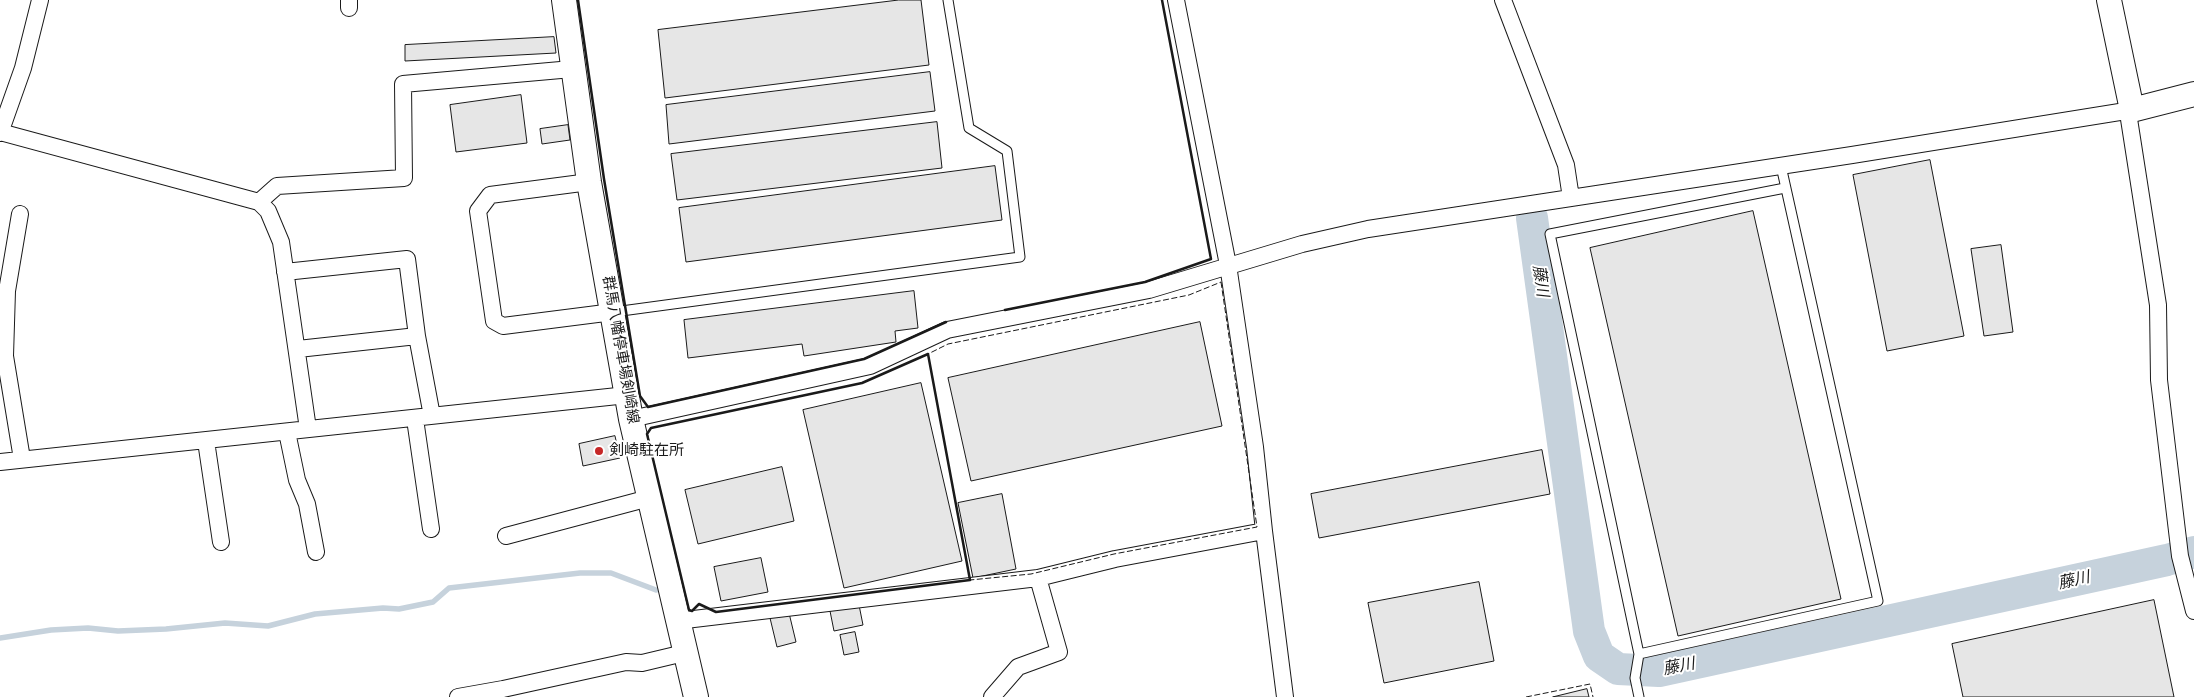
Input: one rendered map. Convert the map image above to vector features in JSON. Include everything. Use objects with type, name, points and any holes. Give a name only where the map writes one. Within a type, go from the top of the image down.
[{"type":"main road","name":"群馬八幡停車場剣崎線","points":[[564,0],[589,182],[631,420],[684,653],[696,697]]},
{"type":"main road","points":[[2109,0],[2132,110],[2194,94]]},
{"type":"street","points":[[40,0],[23,68],[0,133],[259,202],[268,211],[282,242],[308,429]]},
{"type":"street","points":[[1176,0],[1228,265],[1255,447],[1285,697]]},
{"type":"street","points":[[1503,0],[1566,165],[1571,198]]},
{"type":"street","points":[[259,202],[277,186],[404,178],[404,84],[572,69]]},
{"type":"street","points":[[631,420],[870,366],[947,330],[1149,290],[1302,244],[1368,229],[2132,110],[2129,119],[2158,305],[2159,380],[2179,546],[2194,610]]},
{"type":"street","points":[[589,182],[490,195],[478,212],[494,321],[503,326],[613,312]]},
{"type":"street","points":[[20,214],[7,290],[4,356],[22,459]]},
{"type":"street","points":[[285,272],[407,259],[417,336],[432,416]]},
{"type":"street","points":[[298,349],[417,336]]},
{"type":"street","points":[[0,462],[627,395]]},
{"type":"street","points":[[415,419],[431,529]]},
{"type":"street","points":[[287,432],[297,480],[307,504],[316,552]]},
{"type":"street","points":[[206,441],[221,542]]},
{"type":"street","points":[[506,536],[648,498]]},
{"type":"street","points":[[677,621],[1038,578],[1115,559],[1264,531]]},
{"type":"street","points":[[992,697],[1018,666],[1058,652],[1038,578]]},
{"type":"street","points":[[458,697],[626,662],[642,663],[684,653]]},
{"type":"lane","points":[[613,312],[1020,258],[1007,150],[969,128],[948,0]]},
{"type":"lane","points":[[1639,654],[1878,601],[1781,166]]},
{"type":"lane","points":[[1639,697],[1635,678],[1639,654],[1550,234],[1785,188]]},
{"type":"building","points":[[899,0],[921,0],[929,65],[665,98],[658,30]]},
{"type":"building","points":[[554,37],[556,53],[405,61],[405,45]]},
{"type":"building","points":[[930,72],[935,111],[669,144],[666,105]]},
{"type":"building","points":[[521,95],[527,143],[456,152],[450,105]]},
{"type":"building","points":[[937,122],[942,168],[677,200],[671,154]]},
{"type":"building","points":[[568,125],[570,140],[542,144],[540,129]]},
{"type":"building","points":[[1930,160],[1964,336],[1887,351],[1853,175]]},
{"type":"building","points":[[995,166],[1002,220],[686,262],[679,208]]},
{"type":"building","points":[[1753,211],[1841,599],[1678,636],[1590,248]]},
{"type":"building","points":[[2001,245],[2013,332],[1984,336],[1971,249]]},
{"type":"building","points":[[914,291],[918,328],[895,331],[896,342],[804,356],[802,344],[688,358],[684,320]]},
{"type":"building","points":[[1200,322],[1222,426],[971,481],[948,378]]},
{"type":"building","points":[[921,383],[962,561],[844,588],[803,410]]},
{"type":"building","name":"剣崎駐在所","points":[[615,436],[620,458],[583,466],[579,444]]},
{"type":"building","points":[[1542,450],[1550,494],[1319,538],[1311,494]]},
{"type":"building","points":[[782,467],[794,521],[698,544],[685,490]]},
{"type":"building","points":[[1002,494],[1016,569],[973,578],[958,503]]},
{"type":"building","points":[[761,558],[768,592],[721,601],[714,567]]},
{"type":"building","points":[[1479,582],[1494,661],[1384,683],[1368,603]]},
{"type":"building","points":[[2154,600],[2174,697],[1963,697],[1952,644]]},
{"type":"building","points":[[859,605],[863,625],[834,631],[830,611]]},
{"type":"building","points":[[789,613],[796,642],[777,647],[770,618]]},
{"type":"building","points":[[855,632],[859,652],[844,655],[840,635]]},
{"type":"building","points":[[1587,689],[1589,697],[1553,697]]},
{"type":"waterway","name":"藤川","points":[[1532,218],[1589,631],[1599,656],[1618,669],[1659,671],[2167,560],[2194,552]]},
{"type":"waterway","points":[[0,638],[51,630],[88,628],[118,631],[166,629],[225,623],[268,626],[315,614],[383,608],[399,609],[433,602],[449,588],[580,573],[611,573],[656,590]]},
{"type":"fence","points":[[1221,282],[1257,527],[1114,554],[1031,574],[970,580],[928,354],[948,344],[1189,295],[1221,282]]},
{"type":"fence","points":[[1526,697],[1590,684],[1593,697]]},
{"type":"wall","points":[[578,0],[604,179],[640,396],[648,407],[864,359],[946,322]]},
{"type":"wall","points":[[1005,310],[1145,282],[1211,259],[1162,0]]},
{"type":"wall","points":[[928,354],[970,580],[716,612],[699,604],[692,611],[689,610],[647,434],[651,428],[862,383],[928,354]]},
{"type":"place","name":"剣崎駐在所","points":[[599,451]]}]
